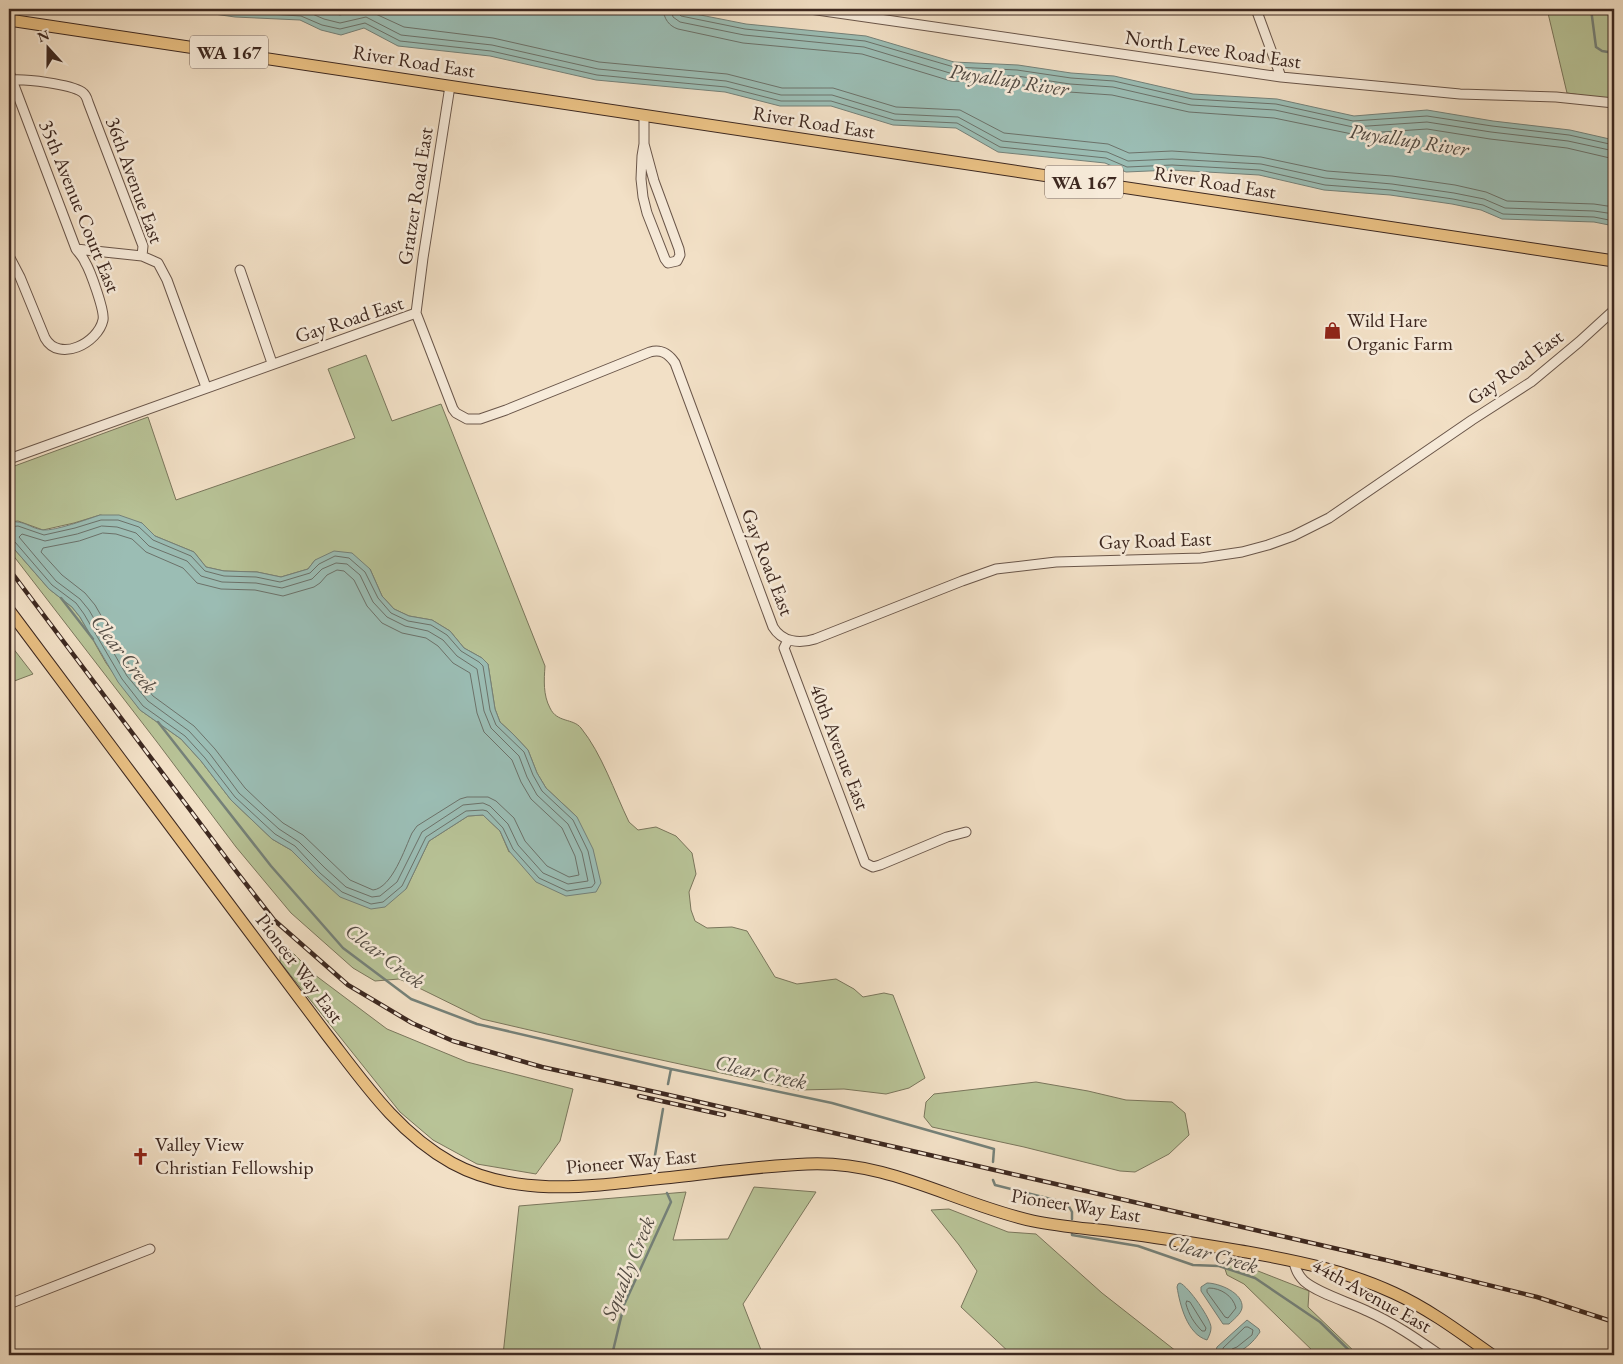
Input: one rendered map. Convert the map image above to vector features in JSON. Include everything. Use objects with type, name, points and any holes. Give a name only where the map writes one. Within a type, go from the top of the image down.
[{"type":"main road","name":"River Road East","points":[[9,22],[450,86],[1614,261]]},
{"type":"main road","name":"Pioneer Way East","points":[[9,610],[268,958],[366,1086],[392,1117],[408,1132],[430,1149],[471,1172],[530,1186],[554,1186],[627,1182],[806,1164],[862,1167],[908,1178],[977,1205],[1032,1221],[1140,1235],[1294,1261],[1357,1278],[1398,1295],[1438,1317],[1492,1355]]},
{"type":"street","name":"North Levee Road East","points":[[810,9],[1281,77],[1460,94],[1556,97],[1614,103]]},
{"type":"street","points":[[1256,9],[1281,77]]},
{"type":"street","name":"36th Avenue East","points":[[10,76],[48,83],[84,93],[143,246],[142,256],[158,263],[162,268],[206,387]]},
{"type":"street","name":"35th Avenue Court East","points":[[9,256],[51,347],[60,350],[81,346],[98,332],[104,316],[86,263],[76,249],[10,76]]},
{"type":"street","name":"Gratzer Road East","points":[[416,313],[450,86]]},
{"type":"street","points":[[644,115],[644,144],[641,168],[643,197],[664,259],[668,263],[677,261],[680,256],[679,250],[654,181],[644,144]]},
{"type":"street","points":[[76,249],[142,256]]},
{"type":"street","points":[[240,270],[272,363]]},
{"type":"street","name":"Gay Road East","points":[[9,459],[272,363],[416,313],[453,409],[456,413],[467,419],[480,419],[506,410],[650,352],[657,350],[666,352],[671,357],[678,371],[773,626],[780,636],[788,640],[801,642],[815,639],[996,569],[1056,562],[1201,558],[1242,552],[1293,536],[1329,518],[1531,382],[1580,342],[1614,310]]},
{"type":"street","name":"40th Avenue East","points":[[788,640],[784,648],[865,863],[873,867],[880,865],[966,832]]},
{"type":"street","points":[[9,1304],[150,1249]]},
{"type":"street","name":"44th Avenue East","points":[[1294,1261],[1294,1268],[1306,1282],[1388,1321],[1440,1355]]},
{"type":"green space","points":[[1547,9],[1614,9],[1614,100],[1567,93]]},
{"type":"green space","points":[[366,355],[392,421],[441,404],[545,666],[545,693],[550,708],[557,716],[578,725],[588,738],[601,761],[629,822],[638,830],[656,827],[676,836],[692,853],[696,874],[689,892],[691,910],[695,921],[707,928],[732,927],[747,931],[775,977],[797,984],[836,979],[854,989],[863,997],[884,993],[893,995],[925,1078],[909,1088],[886,1094],[844,1089],[799,1090],[482,1019],[399,979],[375,981],[353,968],[291,913],[236,847],[9,550],[9,543],[49,589],[72,607],[80,617],[106,663],[140,710],[181,739],[201,761],[231,800],[272,839],[291,850],[317,876],[406,889],[429,841],[468,816],[483,815],[500,831],[509,852],[577,817],[546,788],[537,773],[528,750],[500,722],[495,709],[488,664],[482,658],[464,648],[450,631],[432,620],[409,616],[394,609],[382,596],[370,569],[315,560],[308,569],[281,577],[257,572],[224,571],[206,567],[194,552],[155,536],[142,523],[100,515],[43,530],[18,521],[9,522],[9,468],[148,417],[176,500],[355,438],[328,369]]},
{"type":"green space","points":[[9,643],[33,674],[9,683]]},
{"type":"green space","points":[[288,948],[315,975],[387,1029],[467,1062],[573,1089],[560,1141],[536,1174],[477,1164],[433,1140],[400,1112],[280,962],[280,952]]},
{"type":"green space","points":[[1036,1082],[1126,1100],[1172,1102],[1185,1113],[1189,1135],[1169,1154],[1135,1172],[1120,1171],[932,1127],[924,1117],[926,1102],[934,1094]]},
{"type":"green space","points":[[754,1187],[816,1192],[743,1304],[763,1355],[503,1355],[519,1206],[686,1192],[673,1240],[728,1239]]},
{"type":"green space","points":[[949,1209],[1008,1232],[1036,1234],[1102,1293],[1181,1355],[1012,1355],[961,1307],[977,1271],[931,1210]]},
{"type":"green space","points":[[1230,1260],[1309,1291],[1308,1307],[1358,1355],[1317,1355],[1244,1284],[1227,1275],[1223,1263]]},
{"type":"water","name":"Puyallup River","points":[[179,9],[670,9],[746,24],[866,36],[954,62],[1018,65],[1071,73],[1114,76],[1193,94],[1277,99],[1354,116],[1427,110],[1493,121],[1570,130],[1614,140],[1614,226],[1594,222],[1502,219],[1481,210],[1452,204],[1390,195],[1324,190],[1259,175],[1172,170],[1126,172],[1105,163],[998,152],[956,128],[893,125],[831,106],[780,106],[725,92],[596,80],[490,56],[398,46],[364,28],[341,35],[321,30],[300,20],[235,17]]},
{"type":"water","points":[[100,515],[119,515],[142,523],[155,536],[194,552],[206,567],[224,571],[257,572],[281,577],[308,569],[315,560],[334,551],[352,553],[370,569],[382,596],[394,609],[409,616],[432,620],[450,631],[464,648],[482,658],[488,664],[495,709],[500,722],[528,750],[537,773],[546,788],[577,817],[593,849],[601,883],[596,892],[566,896],[536,882],[509,851],[500,831],[483,815],[468,816],[429,841],[406,889],[385,907],[371,909],[340,897],[291,850],[272,839],[231,800],[201,761],[181,739],[140,710],[118,682],[80,617],[72,607],[49,589],[9,543],[9,522],[19,522],[38,529],[48,530]]},
{"type":"water","points":[[1180,1283],[1194,1296],[1208,1318],[1211,1328],[1207,1340],[1194,1332],[1186,1318],[1177,1287]]},
{"type":"water","points":[[1207,1283],[1230,1290],[1235,1293],[1242,1303],[1242,1308],[1237,1317],[1229,1324],[1223,1324],[1201,1291],[1201,1287]]},
{"type":"water","points":[[1247,1320],[1259,1329],[1260,1332],[1252,1342],[1242,1350],[1231,1354],[1218,1353],[1217,1347]]},
{"type":"waterway","points":[[1591,9],[1596,47],[1602,51],[1614,53]]},
{"type":"waterway","name":"Clear Creek","points":[[61,598],[93,639]]},
{"type":"waterway","name":"Clear Creek","points":[[158,722],[271,866],[343,948],[411,999],[477,1024],[671,1069],[832,1103],[994,1149],[993,1162]]},
{"type":"waterway","name":"Squally Creek","points":[[668,1084],[671,1069]]},
{"type":"waterway","name":"Squally Creek","points":[[654,1161],[663,1109]]},
{"type":"waterway","name":"Clear Creek","points":[[993,1180],[995,1185],[1067,1203],[1072,1212],[1072,1219]]},
{"type":"waterway","name":"Squally Creek","points":[[612,1355],[624,1305],[671,1202],[667,1193]]},
{"type":"waterway","name":"Clear Creek","points":[[1072,1233],[1072,1235],[1138,1246],[1193,1265],[1219,1266],[1255,1278],[1320,1322],[1354,1355]]},
{"type":"railway","points":[[9,569],[274,920],[348,985],[412,1023],[453,1041],[542,1067],[1390,1261],[1537,1297],[1614,1322]]},
{"type":"railway","points":[[639,1096],[724,1115]]},
{"type":"place","name":"Wild Hare Organic Farm","points":[[1333,331]]},
{"type":"place","name":"Valley View Christian Fellowship","points":[[141,1156]]}]
